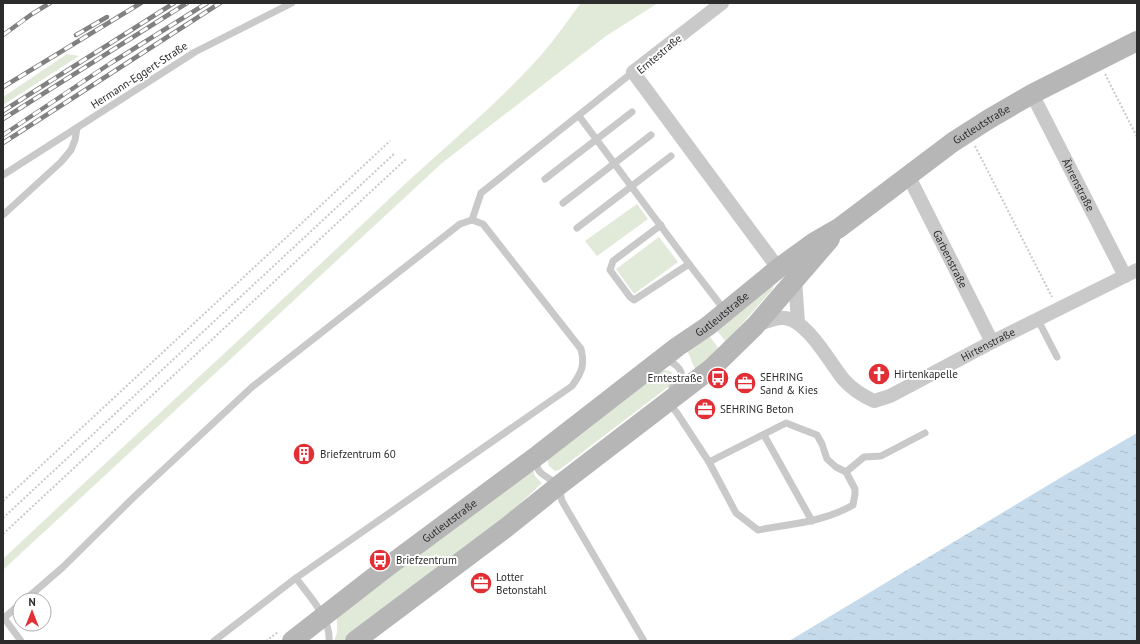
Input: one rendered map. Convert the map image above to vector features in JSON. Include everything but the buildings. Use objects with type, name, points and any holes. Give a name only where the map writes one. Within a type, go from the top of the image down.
[{"type":"main road","name":"Gutleutstraße","points":[[355,641],[507,527],[712,368],[755,326],[785,278],[813,243],[839,228],[953,142],[989,118],[1032,94],[1137,41]]},
{"type":"main road","name":"Gutleutstraße","points":[[292,641],[727,311],[785,278]]},
{"type":"street","name":"Erntestraße","points":[[722,3],[633,72],[785,278]]},
{"type":"street","name":"Ährenstraße","points":[[1032,94],[1131,273]]},
{"type":"street","name":"Garbenstraße","points":[[908,175],[992,342]]},
{"type":"street","name":"Hirtenstraße","points":[[798,323],[807,331],[845,381],[859,394],[874,401],[890,396],[992,342],[1131,273]]},
{"type":"street","points":[[785,278],[798,323]]},
{"type":"street","points":[[755,326],[768,320],[785,318],[798,323]]},
{"type":"lane","name":"Hermann-Eggert-Straße","points":[[3,175],[195,52],[292,3]]},
{"type":"lane","points":[[472,220],[481,193],[633,72]]},
{"type":"lane","points":[[545,179],[632,112]]},
{"type":"lane","points":[[579,116],[689,264],[727,311]]},
{"type":"lane","points":[[3,215],[72,150],[76,128]]},
{"type":"lane","points":[[563,203],[651,135]]},
{"type":"lane","points":[[577,228],[631,185],[671,156]]},
{"type":"lane","points":[[34,592],[63,567],[135,496],[252,387],[460,224],[472,220],[483,224],[580,348],[584,361],[580,375],[572,386],[296,578],[214,641]]},
{"type":"lane","points":[[661,226],[613,260],[610,270],[630,297],[634,300],[689,264]]},
{"type":"lane","points":[[1038,320],[1057,357]]},
{"type":"lane","points":[[663,359],[674,363],[681,374],[681,379],[670,388],[668,402],[677,413],[709,462],[736,513],[752,527],[758,530],[812,521],[839,513],[852,505],[856,494],[846,472],[836,467],[827,459],[817,435],[786,423],[709,462]]},
{"type":"lane","points":[[846,472],[864,457],[881,456],[925,433]]},
{"type":"lane","points":[[764,434],[812,521]]},
{"type":"lane","points":[[538,455],[536,464],[540,471],[558,486],[562,501],[644,641]]},
{"type":"lane","points":[[296,578],[324,616],[328,626],[329,641]]},
{"type":"lane","points":[[12,611],[4,618],[12,629]]},
{"type":"lane","points":[[14,632],[21,641]]},
{"type":"path","points":[[1105,74],[1137,137]]},
{"type":"path","points":[[3,501],[390,142]]},
{"type":"path","points":[[974,145],[1053,298]]},
{"type":"path","points":[[3,518],[395,153]]},
{"type":"path","points":[[3,534],[406,159]]},
{"type":"green space","points":[[581,3],[658,3],[606,36],[442,163],[3,570],[3,559],[498,99],[540,56]]},
{"type":"green space","points":[[67,54],[79,56],[3,105],[3,97]]},
{"type":"green space","points":[[637,204],[648,219],[597,256],[585,241]]},
{"type":"green space","points":[[659,237],[678,262],[634,294],[616,269]]},
{"type":"green space","points":[[771,286],[774,286],[772,290],[726,342],[714,327]]},
{"type":"green space","points":[[708,334],[719,349],[697,371],[686,350]]},
{"type":"green space","points":[[666,370],[671,372],[673,375],[672,384],[559,470],[555,471],[549,466],[547,457],[661,371]]},
{"type":"green space","points":[[532,467],[535,476],[542,483],[502,520],[343,641],[334,641],[337,633],[337,617]]},
{"type":"water","points":[[1137,433],[1137,641],[789,641],[1070,472]]},
{"type":"railway","points":[[3,35],[50,3]]},
{"type":"railway","points":[[3,87],[141,3]]},
{"type":"railway","points":[[3,111],[174,3]]},
{"type":"railway","points":[[3,119],[187,3]]},
{"type":"railway","points":[[3,135],[111,63],[207,3]]},
{"type":"railway","points":[[3,143],[220,3]]},
{"type":"railway","points":[[76,35],[107,17]]},
{"type":"place","name":"Hirtenkapelle","points":[[879,374]]},
{"type":"place","name":"Erntestraße","points":[[718,378]]},
{"type":"place","name":"SEHRING Sand & Kies","points":[[745,383]]},
{"type":"place","name":"SEHRING Beton","points":[[705,409]]},
{"type":"place","name":"Briefzentrum 60","points":[[304,454]]},
{"type":"place","name":"Briefzentrum","points":[[380,560]]},
{"type":"place","name":"Lotter Betonstahl","points":[[481,583]]}]
